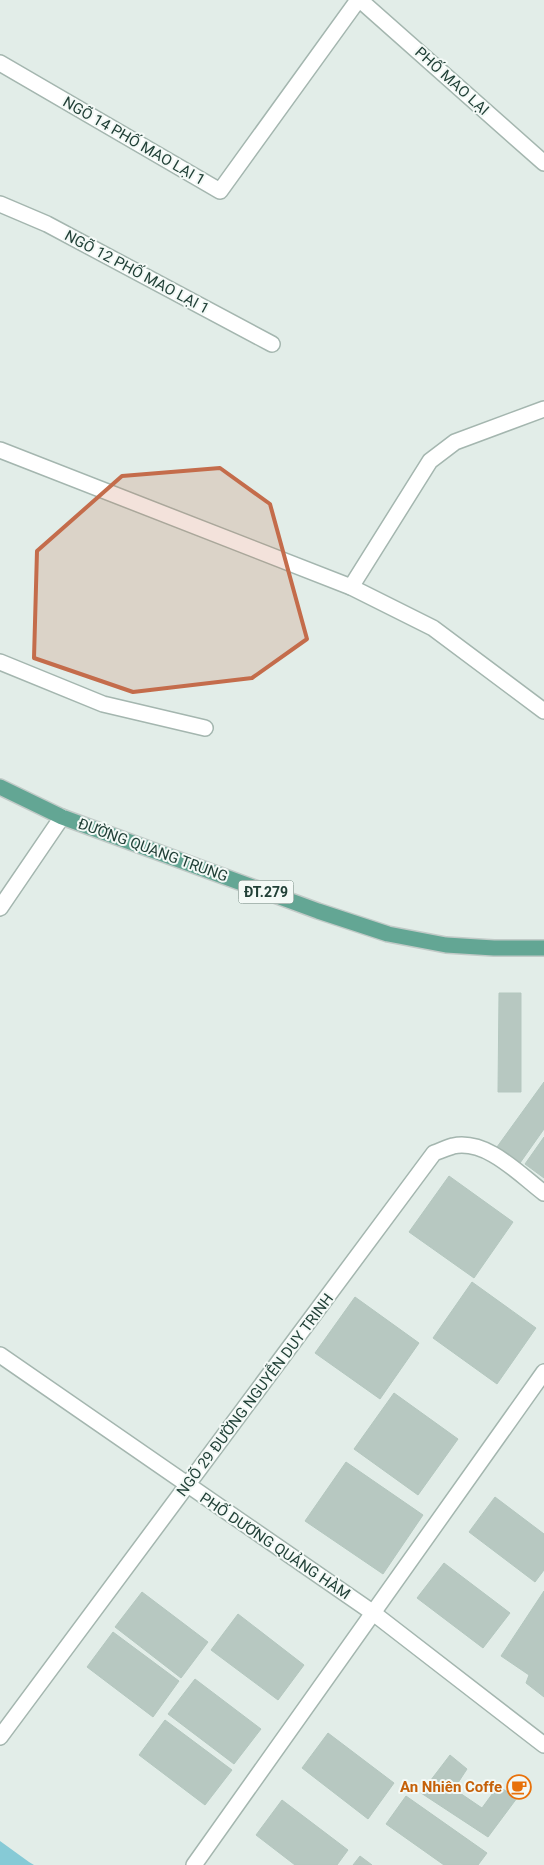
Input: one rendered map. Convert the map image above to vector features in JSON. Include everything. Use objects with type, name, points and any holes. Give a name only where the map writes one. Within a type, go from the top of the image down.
[{"type":"main road","name":"ĐƯỜNG QUANG TRUNG","points":[[0,787],[62,817],[318,911],[388,934],[446,945],[494,948],[544,948]]},
{"type":"street","name":"NGÕ 14 PHỐ MAO LẠI 1","points":[[0,63],[220,191],[359,0]]},
{"type":"street","name":"PHỐ MAO LẠI","points":[[359,0],[544,163]]},
{"type":"street","name":"NGÕ 12 PHỐ MAO LẠI 1","points":[[0,204],[47,224],[272,344]]},
{"type":"street","points":[[351,587],[430,461],[455,442],[544,410]]},
{"type":"street","points":[[0,450],[351,587],[434,628],[544,711]]},
{"type":"street","points":[[0,662],[103,704],[205,728]]},
{"type":"street","points":[[0,908],[62,817]]},
{"type":"street","name":"NGÕ 29 ĐƯỜNG NGUYỄN DUY TRINH","points":[[0,1737],[434,1153],[454,1146],[471,1147],[489,1152],[544,1193]]},
{"type":"street","name":"PHỐ DƯƠNG QUẢNG HÀM","points":[[2,1361],[372,1612],[544,1745]]},
{"type":"street","points":[[194,1865],[544,1372]]},
{"type":"highlighted area","points":[[220,468],[270,504],[307,639],[252,678],[133,692],[34,658],[37,551],[122,476]]},
{"type":"water","points":[[0,1841],[29,1862],[34,1865],[0,1865]]},
{"type":"building","points":[[499,993],[521,993],[521,1092],[498,1092]]},
{"type":"building","points":[[544,1082],[544,1129],[520,1163],[497,1147]]},
{"type":"building","points":[[544,1137],[544,1178],[525,1164]]},
{"type":"building","points":[[449,1176],[513,1222],[474,1278],[409,1232]]},
{"type":"building","points":[[472,1282],[536,1328],[497,1384],[433,1338]]},
{"type":"building","points":[[355,1297],[419,1343],[380,1399],[315,1353]]},
{"type":"building","points":[[394,1393],[458,1439],[418,1495],[354,1449]]},
{"type":"building","points":[[346,1462],[423,1515],[383,1574],[305,1521]]},
{"type":"building","points":[[495,1497],[544,1534],[544,1570],[535,1582],[469,1532]]},
{"type":"building","points":[[444,1563],[510,1613],[483,1648],[417,1598]]},
{"type":"building","points":[[544,1591],[544,1697],[526,1683],[529,1675],[501,1656]]},
{"type":"building","points":[[142,1592],[208,1642],[181,1678],[115,1627]]},
{"type":"building","points":[[238,1614],[304,1665],[278,1700],[211,1650]]},
{"type":"building","points":[[113,1632],[179,1681],[153,1717],[87,1667]]},
{"type":"building","points":[[195,1679],[261,1729],[234,1764],[168,1714]]},
{"type":"building","points":[[165,1720],[232,1770],[205,1805],[139,1755]]},
{"type":"building","points":[[328,1733],[394,1783],[368,1819],[302,1768]]},
{"type":"building","points":[[450,1755],[467,1769],[454,1789],[482,1808],[498,1786],[517,1798],[488,1837],[421,1793]]},
{"type":"building","points":[[406,1796],[487,1853],[478,1865],[444,1865],[386,1824]]},
{"type":"building","points":[[282,1800],[348,1850],[337,1865],[295,1865],[256,1835]]},
{"type":"building","points":[[360,1856],[372,1865],[353,1865]]},
{"type":"place","name":"An Nhiên Coffe","points":[[519,1787]]}]
